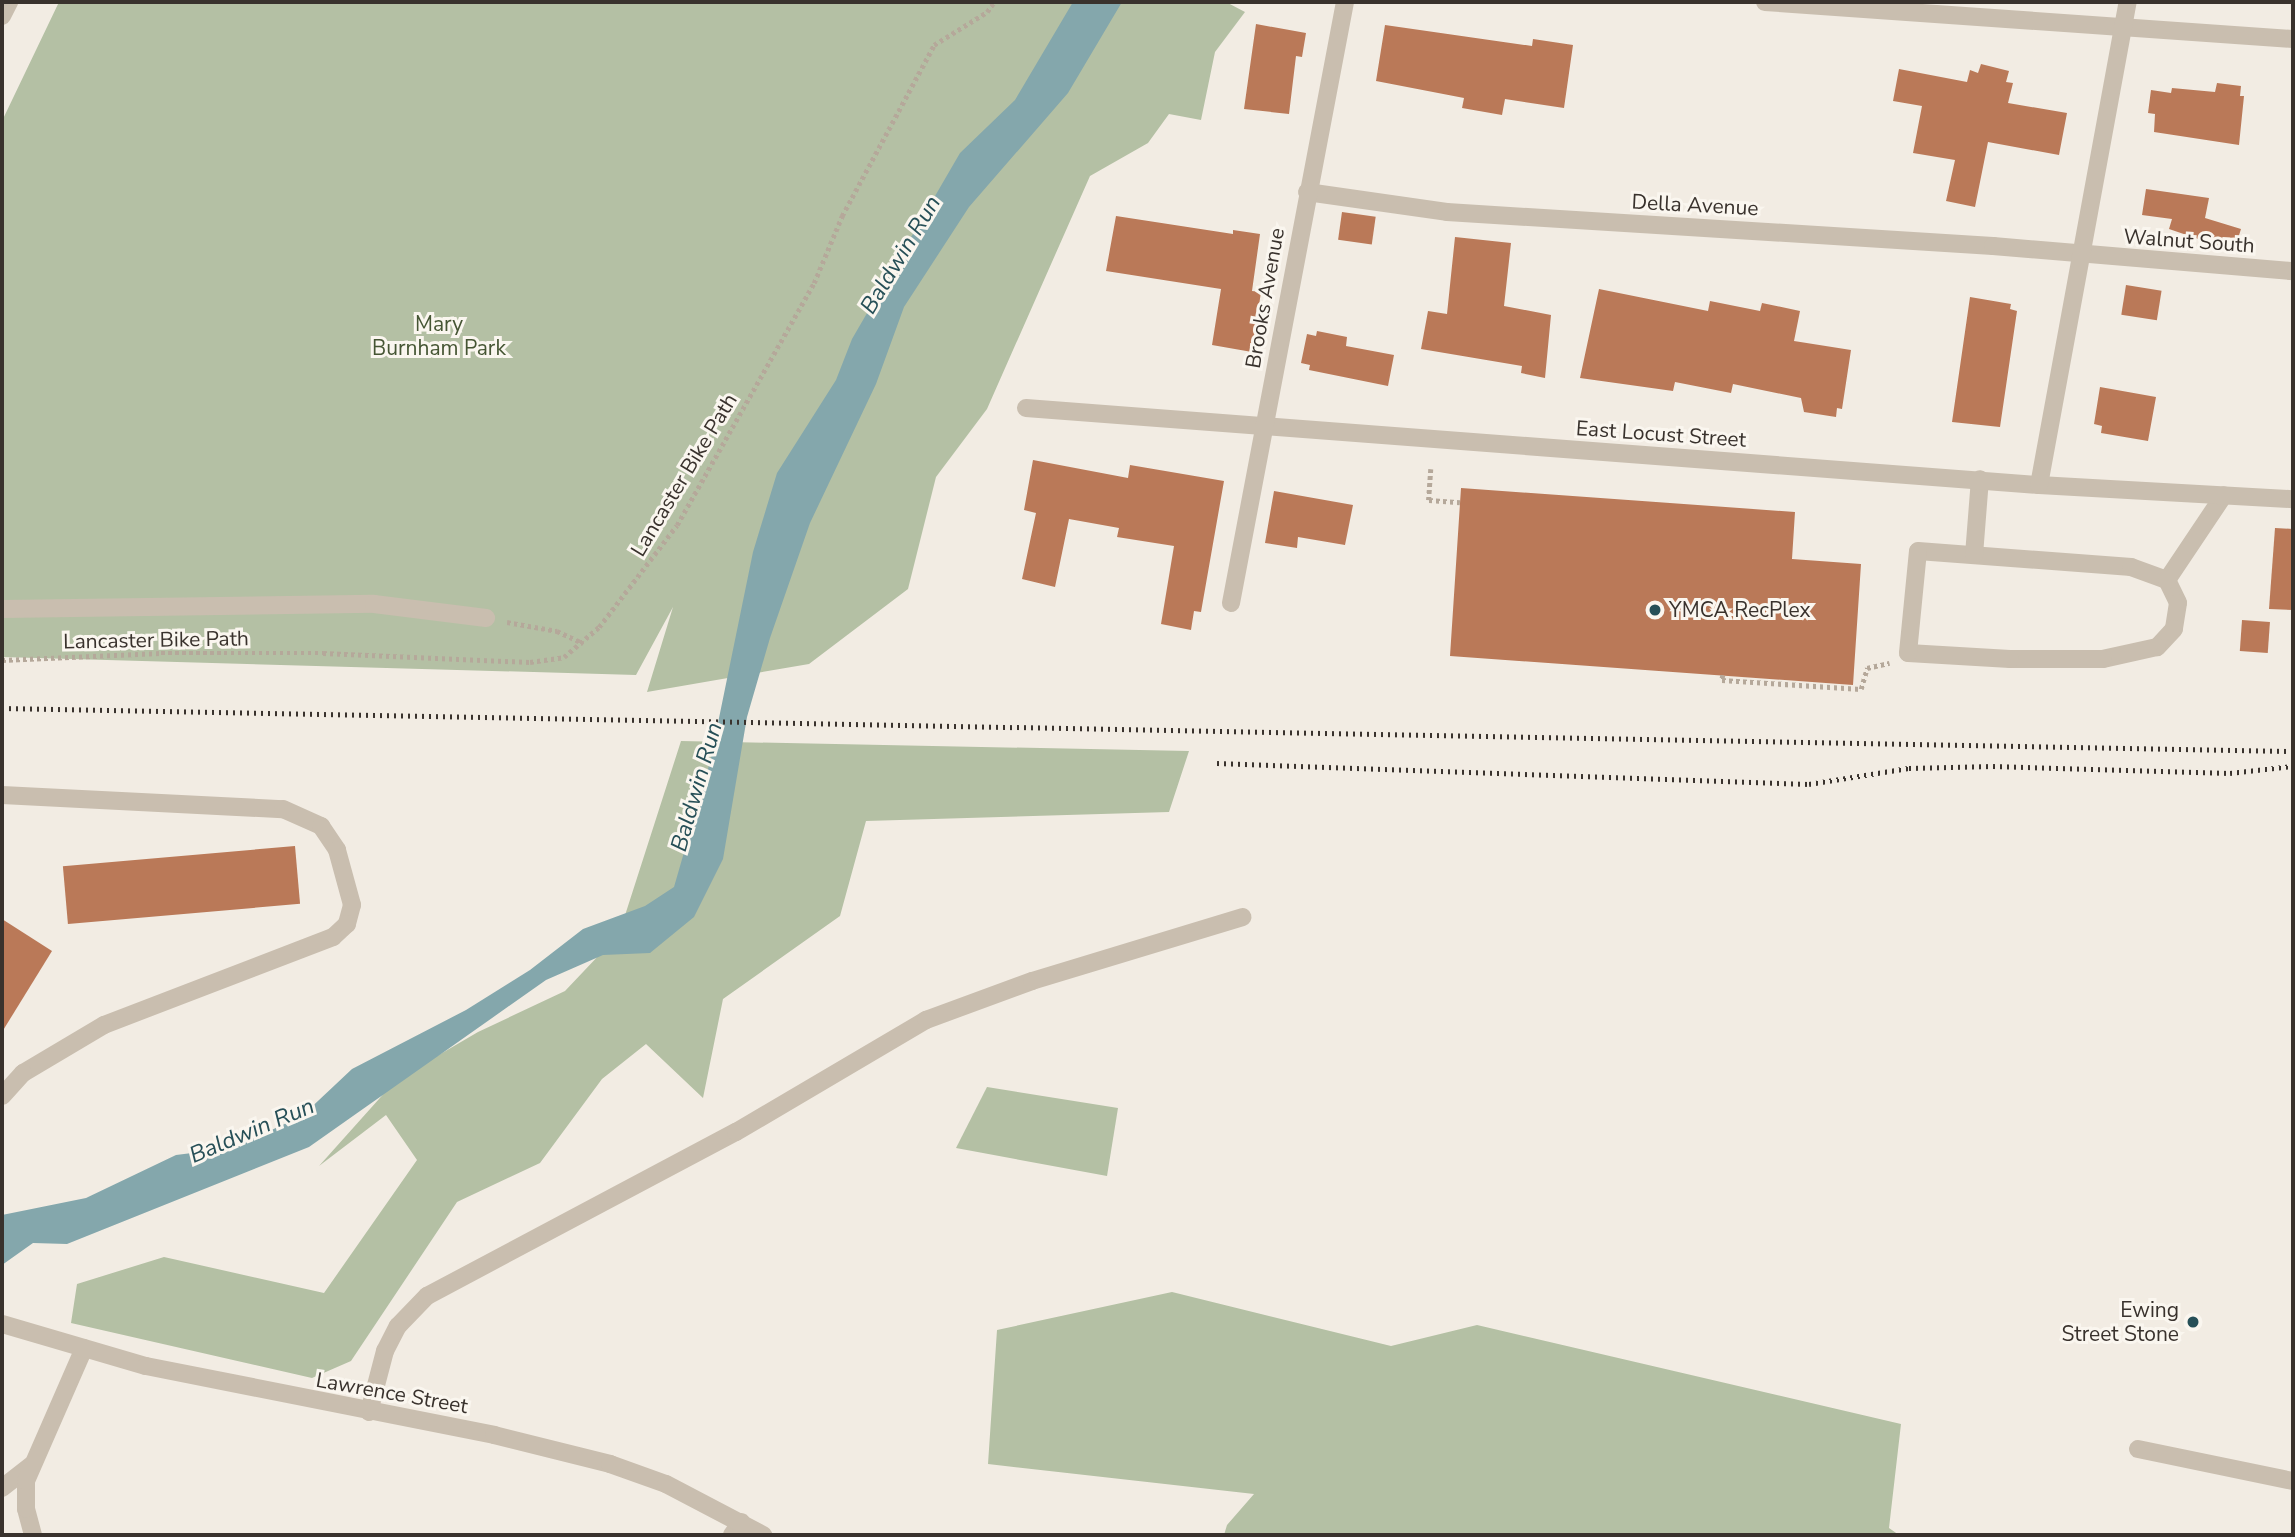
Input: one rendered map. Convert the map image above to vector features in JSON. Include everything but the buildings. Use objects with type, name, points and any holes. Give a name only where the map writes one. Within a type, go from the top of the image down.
[{"type":"street","points":[[2,16],[9,2]]},
{"type":"street","name":"Brooks Avenue","points":[[1231,603],[1345,2]]},
{"type":"street","points":[[1765,2],[2293,39]]},
{"type":"street","points":[[2039,485],[2128,2]]},
{"type":"street","name":"Della Avenue","points":[[1307,192],[1447,212],[1993,246],[2081,256]]},
{"type":"street","name":"Walnut South","points":[[2081,256],[2293,271]]},
{"type":"street","name":"East Locust Street","points":[[1026,408],[2039,485],[2293,499]]},
{"type":"street","points":[[1973,555],[1980,479]]},
{"type":"street","points":[[2167,580],[2224,495]]},
{"type":"street","points":[[1918,551],[2131,567],[2167,580],[2178,603],[2174,629],[2157,647],[2103,659],[2010,659],[1908,653],[1918,551]]},
{"type":"street","points":[[2,610],[374,604],[486,618]]},
{"type":"street","points":[[2,795],[283,809],[321,826],[337,850],[352,905],[347,924],[334,937],[104,1025],[23,1073],[2,1096]]},
{"type":"street","points":[[369,1412],[385,1351],[398,1326],[428,1296],[736,1132],[926,1020],[1032,981],[1243,917]]},
{"type":"street","name":"Lawrence Street","points":[[2,1324],[146,1366],[506,1437],[610,1464],[666,1484],[736,1528],[763,1535]]},
{"type":"street","points":[[33,1535],[26,1509],[32,1465],[84,1348]]},
{"type":"street","points":[[2138,1449],[2293,1481]]},
{"type":"street","points":[[2,1488],[32,1465]]},
{"type":"path","name":"Lancaster Bike Path","points":[[2,660],[323,653],[549,662],[583,643],[670,535],[720,454],[814,283],[842,216],[934,45],[987,12],[994,2]]},
{"type":"path","points":[[1431,469],[1429,500],[1460,502]]},
{"type":"path","points":[[486,618],[557,631],[583,643]]},
{"type":"path","points":[[1723,676],[1722,680],[1789,682],[1861,689],[1867,668],[1885,666],[1908,653]]},
{"type":"green space","name":"Mary Burnham Park","points":[[59,2],[1226,2],[1245,12],[1215,52],[1201,120],[1169,114],[1148,143],[1090,176],[987,409],[936,477],[908,589],[809,664],[647,692],[673,607],[636,675],[2,657],[2,121]]},
{"type":"green space","points":[[681,741],[1189,751],[1169,812],[866,821],[840,916],[723,999],[703,1098],[646,1044],[602,1079],[540,1163],[457,1202],[351,1361],[312,1378],[71,1323],[77,1284],[164,1257],[324,1293],[417,1160],[386,1115],[319,1166],[396,1080],[478,1032],[565,991],[619,934]]},
{"type":"green space","points":[[987,1087],[1118,1108],[1107,1176],[956,1148]]},
{"type":"green space","points":[[1172,1292],[1391,1346],[1477,1325],[1901,1424],[1889,1528],[1899,1535],[1224,1535],[1227,1525],[1254,1494],[988,1464],[997,1330]]},
{"type":"water","name":"Baldwin Run","points":[[1073,2],[1122,2],[1068,93],[969,207],[904,307],[876,384],[810,523],[770,638],[747,717],[723,859],[694,917],[650,953],[603,955],[546,980],[309,1147],[67,1244],[33,1243],[2,1265],[2,1215],[86,1198],[176,1155],[232,1148],[302,1116],[352,1069],[466,1010],[530,970],[583,929],[645,906],[674,887],[710,762],[753,552],[777,473],[836,380],[852,339],[960,153],[1015,100]]},
{"type":"railway","points":[[2,708],[2293,751]]},
{"type":"railway","points":[[1217,763],[1809,784],[1909,768],[1993,766],[2230,773],[2293,766]]},
{"type":"place","name":"YMCA RecPlex","points":[[1655,610]]},
{"type":"place","name":"Ewing Street Stone","points":[[2193,1322]]}]
